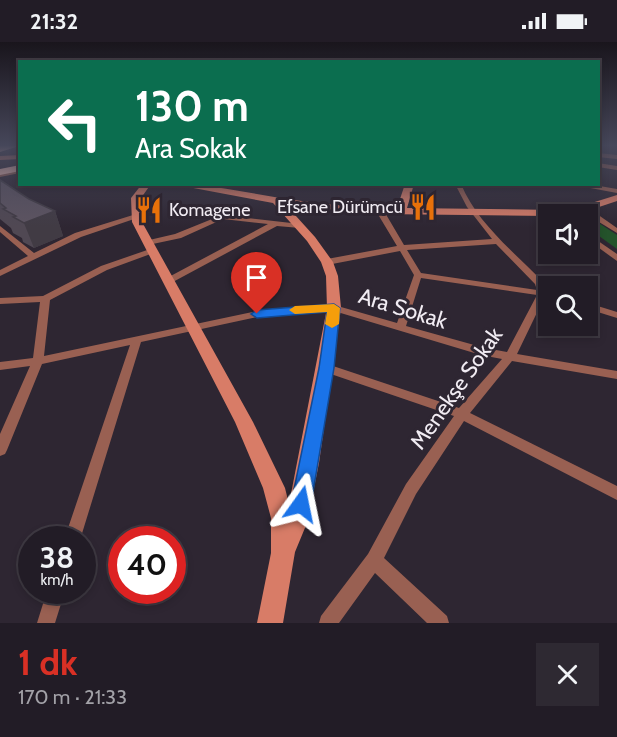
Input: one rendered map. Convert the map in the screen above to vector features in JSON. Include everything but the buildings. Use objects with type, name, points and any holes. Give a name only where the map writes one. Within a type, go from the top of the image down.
[{"type":"street","points":[[145,186],[138,193],[136,211],[168,281],[268,472],[282,518],[283,553],[270,623]]},
{"type":"street","points":[[0,273],[136,211],[145,194],[157,186]]},
{"type":"street","points":[[188,186],[276,200],[380,211],[538,214]]},
{"type":"street","points":[[401,211],[409,186]]},
{"type":"street","points":[[459,186],[475,213],[538,282]]},
{"type":"street","points":[[579,186],[617,197]]},
{"type":"street","points":[[598,204],[617,197]]},
{"type":"street","points":[[276,200],[300,226],[327,262],[332,276],[334,308],[326,368],[301,504],[296,523],[283,553]]},
{"type":"street","points":[[380,211],[418,274],[401,326]]},
{"type":"street","points":[[0,301],[45,299],[105,268],[222,217],[300,226]]},
{"type":"street","points":[[598,218],[617,231]]},
{"type":"street","points":[[168,281],[276,223]]},
{"type":"street","points":[[0,228],[34,257]]},
{"type":"street","points":[[327,262],[402,248],[499,241]]},
{"type":"street","points":[[598,244],[617,258]]},
{"type":"street","points":[[418,274],[538,292]]},
{"type":"street","points":[[0,450],[38,361],[45,299]]},
{"type":"street","name":"Menekşe Sokak","points":[[328,623],[374,560],[411,489],[462,414],[510,356],[538,307]]},
{"type":"street","name":"Ara Sokak","points":[[0,366],[38,361],[275,311],[334,308],[466,347],[617,375]]},
{"type":"street","points":[[598,309],[617,315]]},
{"type":"street","points":[[76,526],[136,339]]},
{"type":"street","points":[[326,368],[462,414],[617,493]]},
{"type":"street","points":[[374,560],[440,623]]},
{"type":"street","points":[[46,623],[52,604]]},
{"type":"green space","points":[[598,223],[617,235],[617,249],[598,235]]},
{"type":"slow traffic","points":[[295,310],[334,308],[332,324]]},
{"type":"place","name":"Efsane Dürümcü","points":[[423,207]]},
{"type":"place","name":"Komagene","points":[[149,210]]},
{"type":"route","points":[[257,314],[334,308],[326,368],[301,504]]}]
